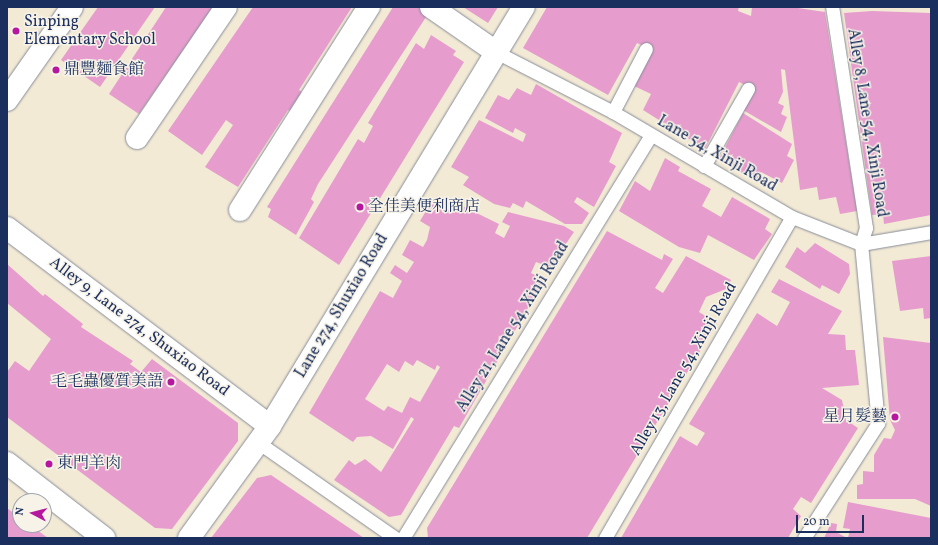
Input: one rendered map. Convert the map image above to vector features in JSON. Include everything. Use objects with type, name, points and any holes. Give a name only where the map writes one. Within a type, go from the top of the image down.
[{"type":"street","points":[[7,100],[72,7]]},
{"type":"street","points":[[137,138],[226,7]]},
{"type":"street","points":[[240,210],[369,7]]},
{"type":"street","points":[[432,7],[496,52]]},
{"type":"street","name":"Lane 274, Shuxiao Road","points":[[189,538],[265,434],[524,7]]},
{"type":"street","name":"Alley 9, Lane 274, Shuxiao Road","points":[[7,228],[265,434]]},
{"type":"street","points":[[7,463],[104,538]]},
{"type":"lane","name":"Alley 8, Lane 54, Xinji Road","points":[[804,538],[878,423],[861,244],[866,228],[832,7]]},
{"type":"lane","points":[[613,112],[646,49]]},
{"type":"lane","name":"Lane 54, Xinji Road","points":[[496,52],[613,112],[792,217],[861,244]]},
{"type":"lane","points":[[704,166],[748,89]]},
{"type":"lane","name":"Alley 21, Lane 54, Xinji Road","points":[[404,538],[651,135]]},
{"type":"lane","name":"Alley 13, Lane 54, Xinji Road","points":[[605,538],[792,217]]},
{"type":"lane","points":[[861,244],[931,232]]},
{"type":"lane","points":[[265,434],[395,538]]},
{"type":"building","points":[[98,7],[155,7],[100,87],[61,60]]},
{"type":"building","points":[[166,7],[213,7],[139,114],[109,94]]},
{"type":"building","points":[[253,7],[352,7],[299,90],[310,97],[298,115],[288,110],[238,187],[205,167],[233,125],[226,120],[202,155],[168,131]]},
{"type":"building","points":[[393,7],[427,7],[424,14],[426,17],[318,184],[311,199],[314,202],[296,235],[268,217],[271,209],[267,207]]},
{"type":"building","points":[[463,7],[498,7],[488,23]]},
{"type":"building","points":[[547,7],[739,7],[738,11],[751,16],[752,7],[791,7],[825,12],[857,211],[840,214],[836,197],[819,200],[817,187],[800,190],[785,70],[781,69],[783,92],[778,103],[784,106],[781,114],[787,117],[781,132],[743,110],[753,89],[739,82],[705,149],[643,110],[651,94],[634,86],[652,50],[637,43],[608,95],[523,48]]},
{"type":"building","points":[[872,11],[931,13],[931,215],[884,224],[883,214],[872,215],[844,13]]},
{"type":"building","points":[[431,35],[456,51],[453,55],[464,62],[339,265],[299,238],[358,139],[364,143],[373,126],[368,123],[416,43],[424,49]]},
{"type":"building","points":[[536,84],[622,133],[609,162],[616,166],[594,207],[577,197],[574,202],[589,213],[582,224],[565,224],[526,201],[523,208],[513,203],[510,208],[494,204],[463,185],[469,177],[451,167],[479,120],[523,142],[526,134],[515,128],[513,133],[485,118],[498,95],[509,100],[517,88],[531,95]]},
{"type":"building","points":[[743,113],[792,144],[787,156],[794,160],[782,183],[761,172],[757,182],[719,159]]},
{"type":"building","points":[[665,158],[680,167],[678,171],[711,189],[702,206],[721,217],[732,197],[770,219],[765,229],[772,234],[754,260],[708,235],[700,253],[679,247],[619,211],[635,181],[650,191]]},
{"type":"building","points":[[432,201],[449,209],[452,201],[499,224],[495,233],[504,238],[510,226],[502,222],[508,212],[564,226],[574,232],[550,267],[536,262],[531,273],[544,280],[459,428],[454,426],[401,515],[389,517],[334,480],[349,460],[355,465],[365,459],[381,472],[414,419],[411,417],[393,449],[371,436],[357,437],[353,442],[309,413],[380,291],[393,298],[402,281],[390,273],[395,265],[407,273],[414,262],[402,255],[410,240],[423,247],[427,240],[430,227],[420,221]],"holes":[[[417,360],[435,370],[437,365],[440,367],[420,402],[410,397],[402,413],[388,406],[384,411],[365,399],[387,364],[399,372],[405,361],[413,366]]]},
{"type":"building","points":[[607,231],[662,260],[664,254],[673,259],[655,288],[663,293],[686,256],[731,280],[726,289],[706,297],[699,312],[717,323],[587,538],[428,538],[427,528]]},
{"type":"building","points":[[815,243],[849,264],[850,274],[839,294],[822,285],[820,289],[785,267],[797,247],[805,253]]},
{"type":"building","points":[[931,256],[931,318],[924,319],[923,308],[900,311],[892,261]]},
{"type":"building","points":[[7,264],[43,296],[45,294],[83,324],[81,327],[133,361],[130,364],[141,372],[152,359],[238,423],[238,441],[172,529],[155,528],[7,417],[7,372],[15,361],[29,371],[51,339],[7,303]]},
{"type":"building","points":[[779,279],[842,311],[828,334],[845,335],[846,350],[855,350],[859,385],[822,388],[842,400],[846,420],[858,428],[811,503],[801,497],[793,509],[801,516],[788,538],[621,538],[680,436],[697,446],[705,433],[689,424],[757,313],[777,326],[790,302],[771,292]]},
{"type":"building","points":[[883,337],[931,343],[931,506],[915,499],[857,499],[857,485],[863,484],[863,471],[874,472],[874,455],[884,438],[891,439],[895,430],[890,420]]},
{"type":"building","points":[[271,475],[364,538],[211,538],[257,478]]},
{"type":"building","points":[[848,502],[931,518],[931,538],[848,538],[850,529],[843,528]]},
{"type":"building","points":[[7,508],[12,512],[12,533],[41,533],[48,538],[7,538]]},
{"type":"building","points":[[831,523],[837,524],[836,532],[847,538],[824,538]]},
{"type":"place","name":"Sinping Elementary School","points":[[16,31]]},
{"type":"place","name":"鼎豐麵食館","points":[[56,70]]},
{"type":"place","name":"全佳美便利商店","points":[[360,207]]},
{"type":"place","name":"毛毛蟲優質美語","points":[[171,382]]},
{"type":"place","name":"星月髮藝","points":[[895,417]]},
{"type":"place","name":"東門羊肉","points":[[49,464]]}]
